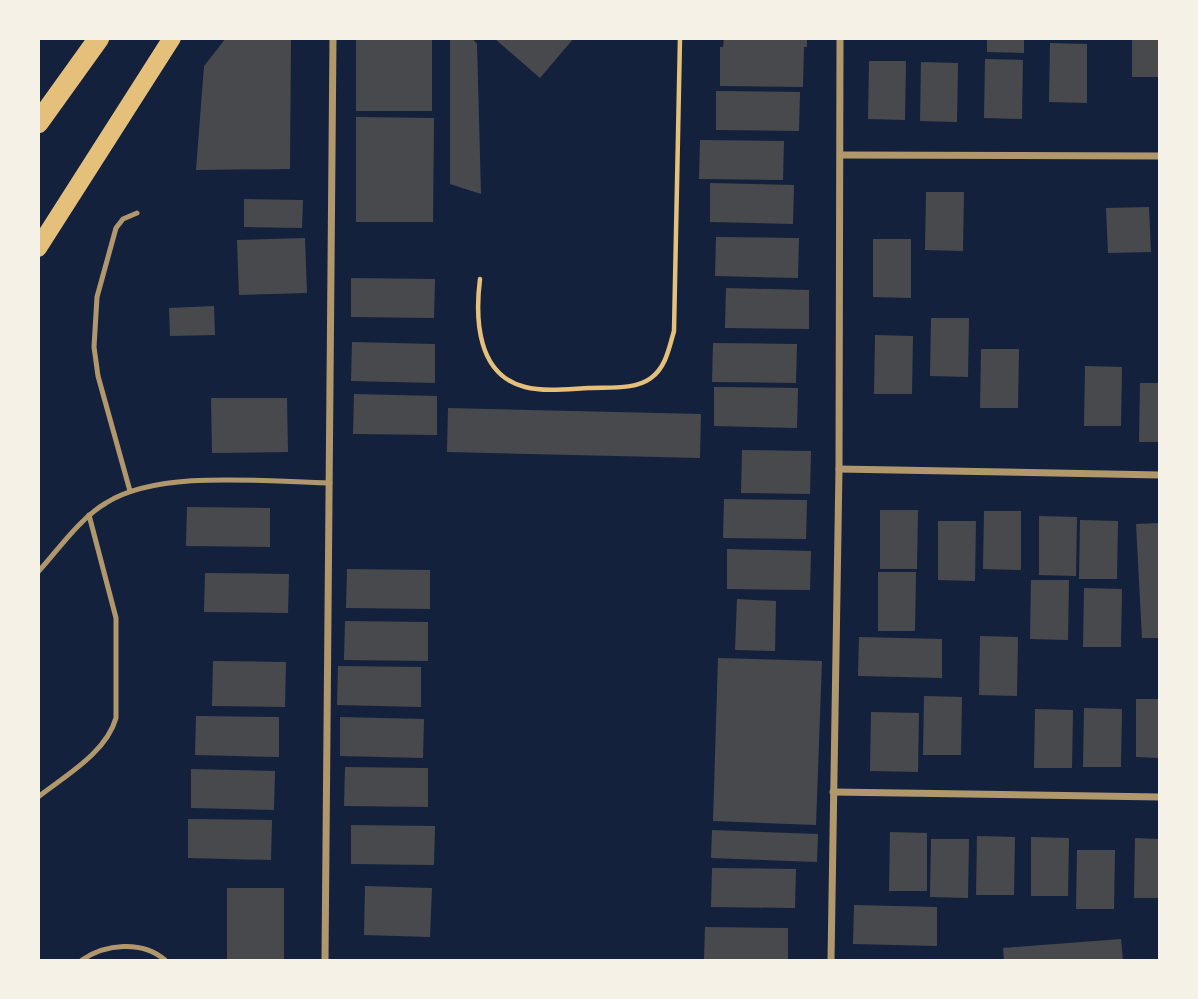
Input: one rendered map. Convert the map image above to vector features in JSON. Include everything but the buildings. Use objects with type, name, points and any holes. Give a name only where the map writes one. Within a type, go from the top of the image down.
[{"type":"highway","points":[[38,123],[99,38]]},
{"type":"main road","points":[[38,248],[172,38]]},
{"type":"street","points":[[325,961],[333,38]]},
{"type":"street","points":[[831,961],[839,469],[840,38]]},
{"type":"street","points":[[841,155],[1160,156]]},
{"type":"street","points":[[839,469],[1160,475]]},
{"type":"street","points":[[833,792],[1160,797]]},
{"type":"lane","points":[[130,491],[98,376],[93,320],[116,228],[124,219],[137,213]]},
{"type":"lane","points":[[38,572],[89,515],[130,491],[167,482],[330,483]]},
{"type":"lane","points":[[38,797],[102,747],[112,732],[116,718],[116,618],[89,515]]},
{"type":"lane","points":[[82,961],[101,951],[127,946],[148,951],[165,961]]},
{"type":"path","points":[[480,279],[478,318],[481,342],[490,361],[502,375],[523,386],[544,390],[633,386],[649,380],[661,369],[674,331],[680,38]]}]
